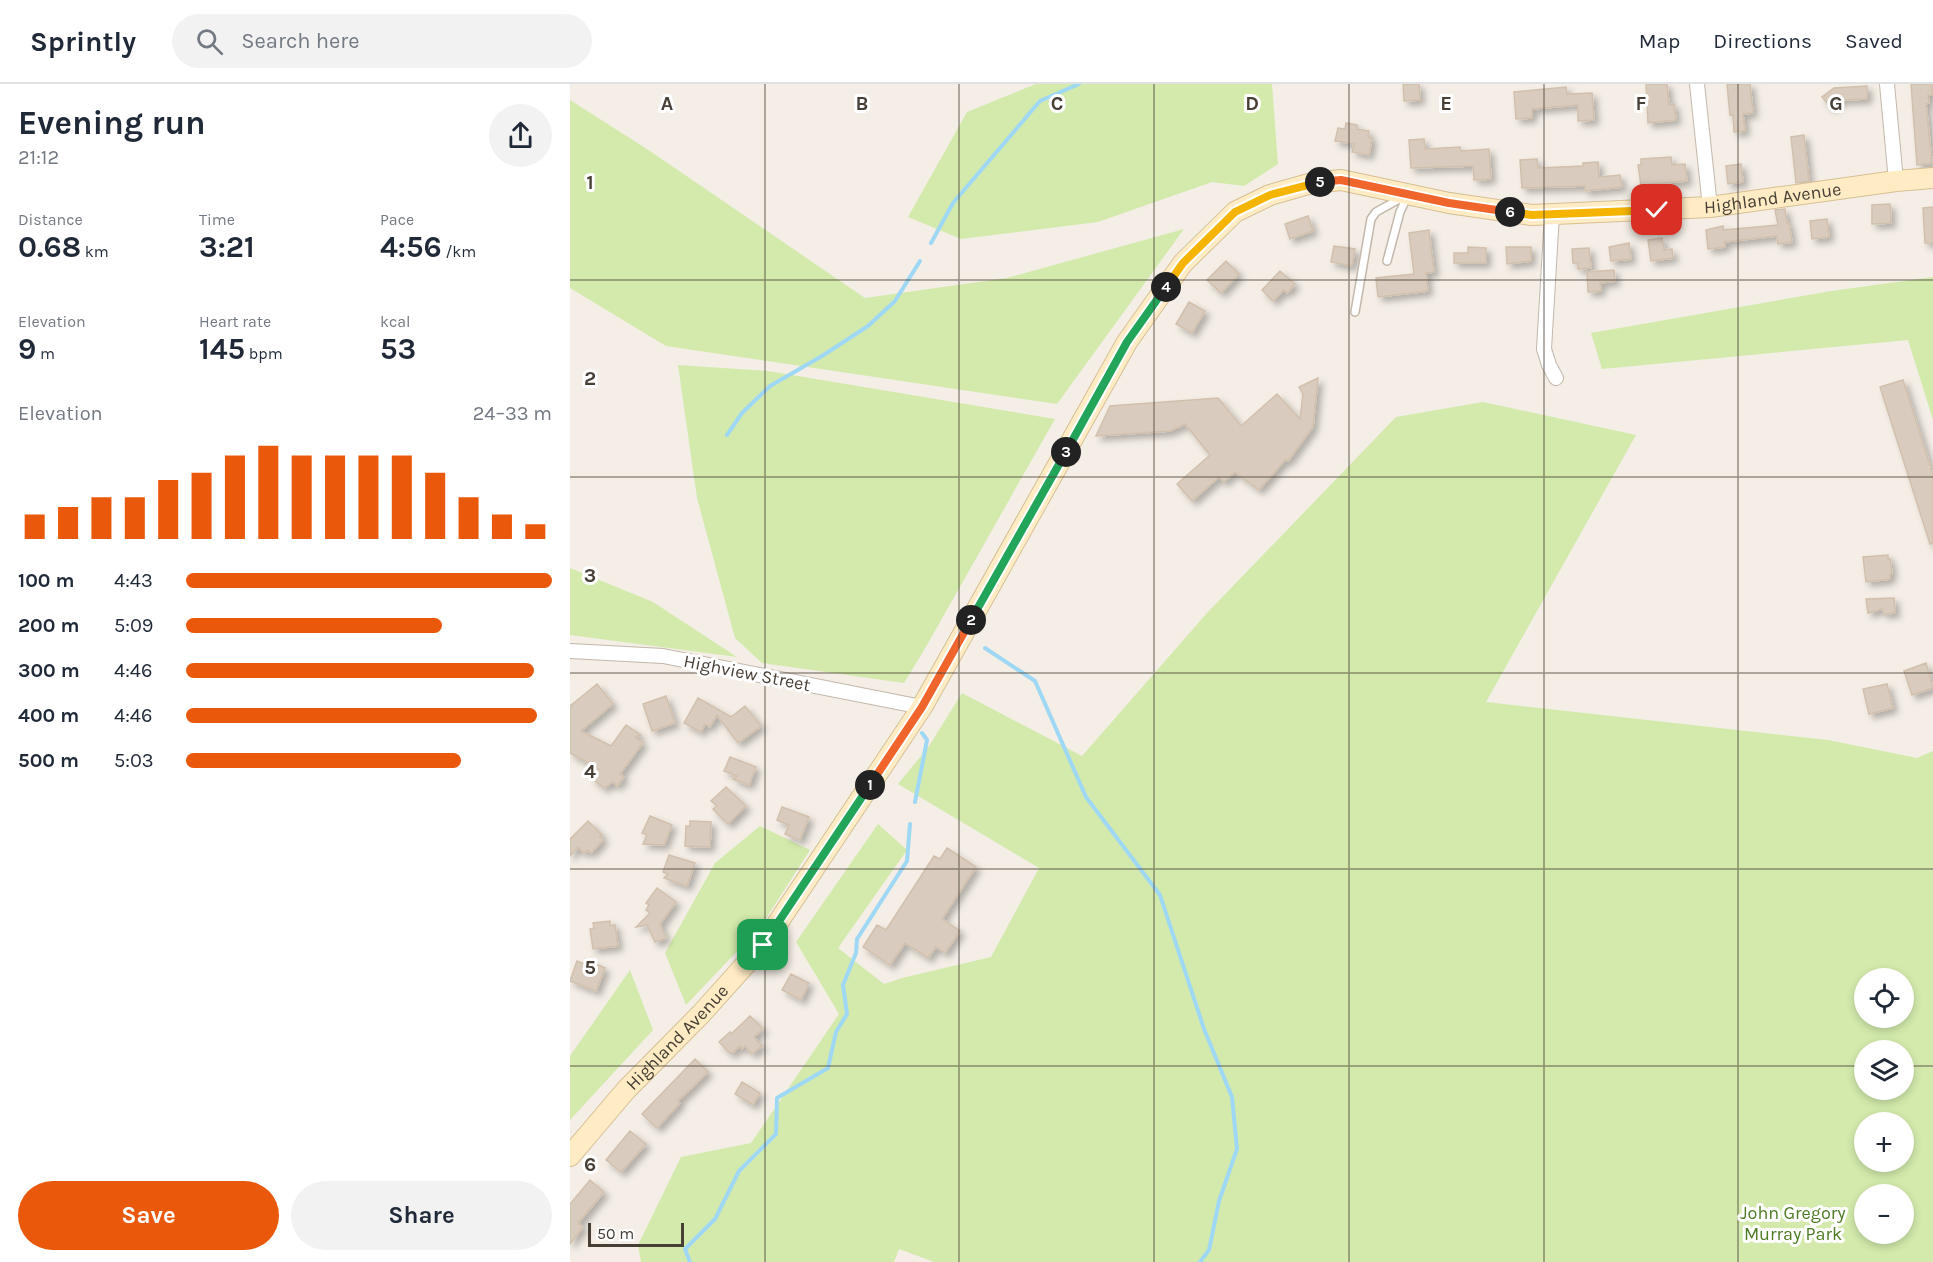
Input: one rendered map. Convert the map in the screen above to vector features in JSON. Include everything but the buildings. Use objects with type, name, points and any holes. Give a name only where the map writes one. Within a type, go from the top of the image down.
[{"type":"main road","name":"Highland Avenue","points":[[570,1156],[639,1075],[701,1014],[763,945],[922,707],[1127,342],[1183,263],[1235,212],[1270,195],[1312,183],[1341,180],[1449,203],[1522,214],[1552,214],[1710,207],[1933,178]]},
{"type":"street","points":[[1697,84],[1710,207]]},
{"type":"street","points":[[1887,84],[1896,181]]},
{"type":"street","points":[[1552,214],[1544,349],[1556,378]]},
{"type":"street","name":"Highview Street","points":[[570,651],[663,656],[922,707]]},
{"type":"lane","points":[[1387,261],[1400,212],[1408,195]]},
{"type":"lane","points":[[1354,312],[1371,219],[1376,212],[1408,195]]},
{"type":"green space","points":[[1036,84],[1272,84],[1278,164],[1244,186],[1212,182],[1098,222],[961,239],[908,217],[967,112]]},
{"type":"green space","points":[[570,100],[647,149],[865,298],[1007,278],[1184,229],[1057,404],[666,346],[570,288]]},
{"type":"green space","points":[[1933,277],[1933,420],[1908,340],[1602,369],[1591,333],[1831,291]]},
{"type":"green space","points":[[678,365],[768,371],[1055,419],[904,683],[762,663],[735,638],[697,498]]},
{"type":"green space","name":"John Gregory Murray Park","points":[[1483,402],[1636,435],[1486,702],[1828,740],[1917,758],[1933,751],[1933,1262],[934,1262],[899,1249],[894,1262],[641,1262],[638,1245],[681,1157],[751,1143],[839,1014],[796,942],[878,824],[907,850],[838,948],[884,984],[991,957],[1039,868],[898,784],[929,746],[962,693],[1082,756],[1207,613],[1396,417]]},
{"type":"green space","points":[[570,568],[653,602],[737,657],[570,635]]},
{"type":"green space","points":[[760,826],[810,850],[761,926],[686,1005],[665,953],[715,863]]},
{"type":"green space","points":[[630,970],[653,1030],[570,1120],[570,1056]]},
{"type":"waterway","points":[[931,243],[953,203],[1040,101],[1079,84]]},
{"type":"waterway","points":[[727,435],[742,413],[770,386],[868,326],[895,301],[920,261]]},
{"type":"waterway","points":[[985,648],[1035,681],[1086,797],[1160,895],[1204,1029],[1232,1097],[1237,1149],[1219,1201],[1209,1250],[1200,1262]]},
{"type":"waterway","points":[[915,802],[927,740],[922,733]]},
{"type":"waterway","points":[[690,1262],[685,1249],[715,1219],[739,1171],[776,1134],[777,1098],[828,1068],[836,1032],[847,1014],[843,985],[856,953],[857,939],[907,861],[910,824]]},
{"type":"route","points":[[763,945],[922,707],[1127,342],[1183,263],[1235,212],[1270,195],[1312,183],[1341,180],[1449,203],[1532,215],[1657,210]]}]
